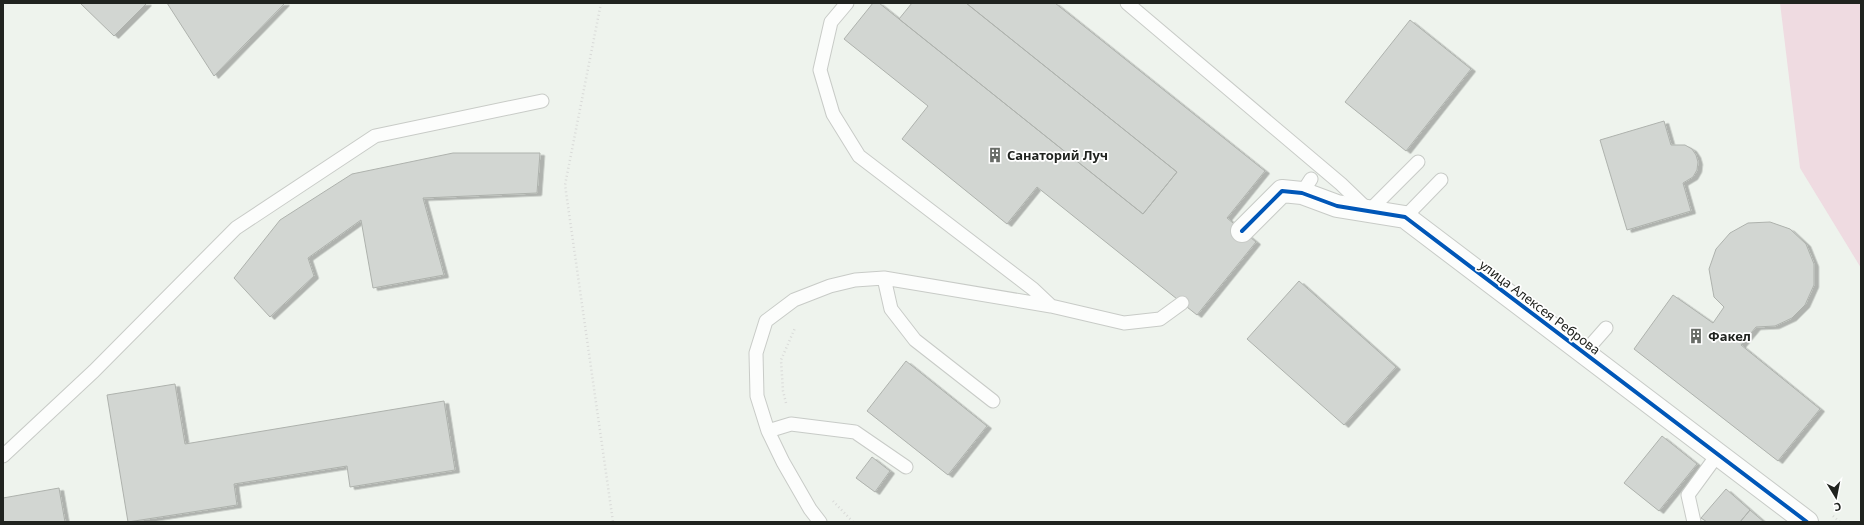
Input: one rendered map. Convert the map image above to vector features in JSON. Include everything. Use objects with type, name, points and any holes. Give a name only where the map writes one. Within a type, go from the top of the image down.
[{"type":"street","name":"улица Алексея Реброва","points":[[1242,231],[1282,191],[1306,186],[1337,206],[1405,217],[1807,522]]},
{"type":"lane","points":[[847,3],[831,22],[820,70],[833,114],[859,156],[1033,289],[1051,306]]},
{"type":"lane","points":[[1127,3],[1341,184],[1369,211],[1418,162]]},
{"type":"lane","points":[[3,456],[94,370],[236,228],[375,136],[542,101]]},
{"type":"lane","points":[[1405,217],[1440,180]]},
{"type":"lane","points":[[884,278],[891,309],[915,340],[993,401]]},
{"type":"lane","points":[[820,522],[810,509],[787,469],[768,431],[757,396],[756,353],[766,322],[794,300],[830,286],[855,280],[884,278],[1051,306],[1124,323],[1160,319],[1182,303]]},
{"type":"lane","points":[[1584,353],[1606,328]]},
{"type":"lane","points":[[768,431],[791,424],[855,432],[906,467]]},
{"type":"lane","points":[[1694,522],[1688,495],[1718,454]]},
{"type":"path","points":[[601,3],[565,185],[612,522]]},
{"type":"shaded area","points":[[1780,3],[1861,3],[1861,268],[1800,168]]},
{"type":"building","points":[[80,3],[147,3],[114,36]]},
{"type":"building","points":[[167,3],[285,3],[214,76]]},
{"type":"building","name":"Cанаторий Луч","points":[[873,3],[879,3],[1143,214],[1177,172],[966,3],[1055,3],[1265,171],[1227,218],[1256,242],[1197,315],[1037,187],[1007,224],[902,139],[928,106],[844,39]]},
{"type":"building","points":[[912,3],[966,3],[1177,172],[1143,214],[899,19]]},
{"type":"building","points":[[1410,20],[1471,69],[1406,151],[1345,102]]},
{"type":"building","points":[[1664,121],[1671,145],[1685,145],[1692,149],[1696,155],[1698,162],[1697,170],[1693,177],[1683,183],[1691,211],[1627,230],[1600,140]]},
{"type":"building","points":[[453,153],[540,153],[537,193],[423,198],[444,275],[373,288],[361,220],[308,258],[314,276],[270,317],[234,278],[280,220],[352,174]]},
{"type":"building","name":"Факел","points":[[1770,222],[1790,229],[1806,244],[1814,264],[1814,285],[1805,305],[1792,318],[1775,326],[1756,327],[1741,345],[1820,409],[1778,461],[1634,349],[1673,295],[1713,323],[1724,307],[1714,297],[1709,269],[1716,249],[1730,233],[1748,223]]},
{"type":"building","points":[[1299,281],[1396,367],[1344,425],[1247,339]]},
{"type":"building","points":[[906,361],[987,426],[948,475],[867,411]]},
{"type":"building","points":[[175,384],[185,444],[444,401],[455,470],[350,487],[347,466],[234,484],[237,505],[128,522],[107,395]]},
{"type":"building","points":[[1662,436],[1697,464],[1659,511],[1624,483]]},
{"type":"building","points":[[872,457],[890,471],[875,492],[856,478]]},
{"type":"building","points":[[59,488],[65,522],[3,522],[3,498]]},
{"type":"building","points":[[1726,489],[1750,510],[1740,522],[1707,522],[1701,518]]},
{"type":"building","points":[[1750,510],[1764,522],[1740,522]]},
{"type":"cycle path","points":[[1242,231],[1282,191],[1302,193],[1337,206],[1405,217],[1807,522]]},
{"type":"place","name":"Cанаторий Луч","points":[[995,155]]},
{"type":"place","name":"Факел","points":[[1696,336]]}]
